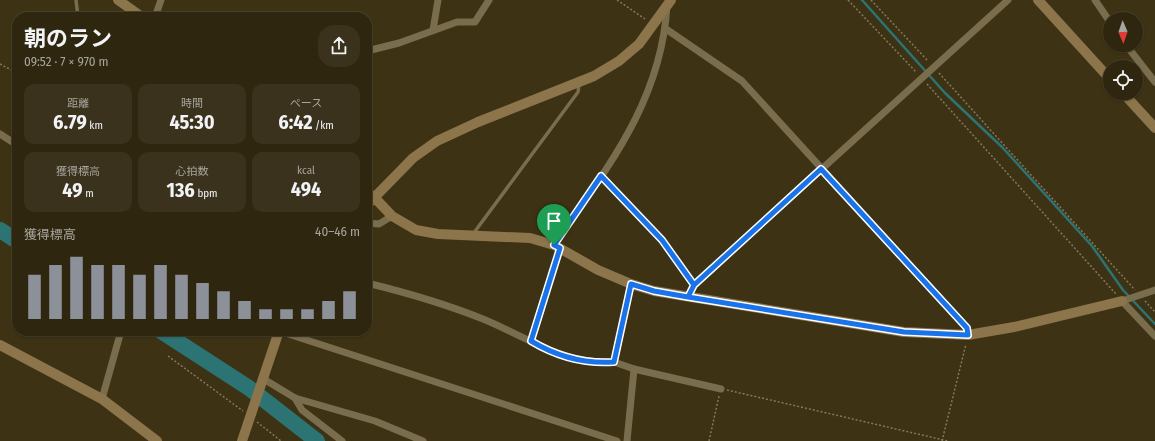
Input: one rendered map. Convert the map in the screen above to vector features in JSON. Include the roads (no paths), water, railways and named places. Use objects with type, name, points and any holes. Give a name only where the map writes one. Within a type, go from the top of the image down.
[{"type":"street","points":[[118,0],[135,12]]},
{"type":"street","points":[[157,12],[161,0]]},
{"type":"street","points":[[433,30],[438,0]]},
{"type":"street","points":[[372,50],[399,43],[457,22],[475,22],[489,0]]},
{"type":"street","points":[[688,297],[694,285],[1008,0]]},
{"type":"street","points":[[1038,0],[1103,71]]},
{"type":"street","points":[[1095,0],[1103,12]]},
{"type":"street","points":[[372,193],[413,158],[437,141],[478,122],[594,76],[619,61],[639,44],[669,3]]},
{"type":"street","points":[[531,341],[557,247],[630,132],[648,93],[666,29],[669,3]]},
{"type":"street","points":[[666,29],[742,81],[967,328],[968,335]]},
{"type":"street","points":[[1131,52],[1155,82]]},
{"type":"street","points":[[1129,100],[1155,128]]},
{"type":"street","points":[[0,134],[12,142]]},
{"type":"street","points":[[372,195],[392,216],[416,230],[438,234],[530,238],[557,247],[598,270],[631,284],[654,291],[904,332],[968,335],[1014,327],[1122,301],[1155,290]]},
{"type":"street","points":[[372,223],[379,224],[392,216]]},
{"type":"street","points":[[614,362],[631,284]]},
{"type":"street","points":[[372,285],[482,318],[543,348],[586,362],[614,362],[634,369],[721,389]]},
{"type":"street","points":[[1122,301],[1155,336]]},
{"type":"street","points":[[102,399],[120,336]]},
{"type":"street","points":[[242,441],[277,336]]},
{"type":"street","points":[[294,336],[617,441]]},
{"type":"street","points":[[0,345],[102,399],[157,441]]},
{"type":"street","points":[[628,441],[634,369]]},
{"type":"street","points":[[262,378],[294,398],[375,421],[423,441]]},
{"type":"street","points":[[294,398],[302,410],[342,441]]},
{"type":"lane","points":[[76,0],[77,12]]},
{"type":"lane","points":[[472,235],[578,92],[579,82]]},
{"type":"waterway","points":[[862,0],[945,93],[1002,147],[1092,246],[1123,290],[1155,324]]},
{"type":"waterway","points":[[0,230],[12,238]]},
{"type":"waterway","points":[[169,336],[249,388],[317,441]]}]
